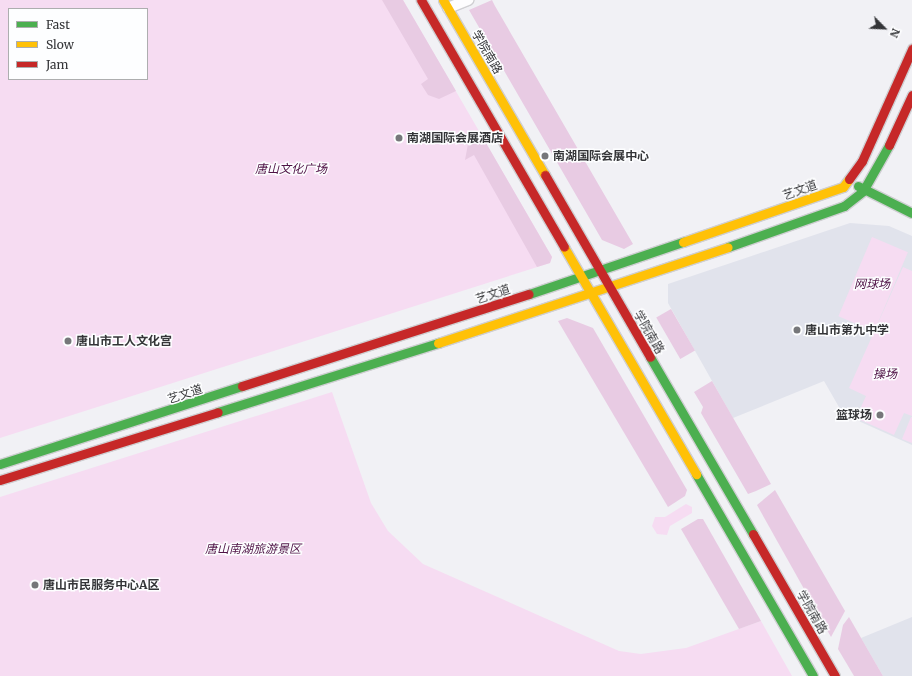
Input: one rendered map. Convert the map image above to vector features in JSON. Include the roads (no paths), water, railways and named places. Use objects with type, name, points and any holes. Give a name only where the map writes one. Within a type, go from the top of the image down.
[{"type":"main road","points":[[421,0],[580,278],[813,676]]},
{"type":"main road","name":"学院南路","points":[[446,4],[599,271],[835,676]]},
{"type":"main road","name":"艺文道","points":[[0,464],[206,400],[580,278],[844,187],[862,162],[912,49]]},
{"type":"main road","points":[[0,480],[610,289],[844,206],[863,192],[880,166],[912,95]]},
{"type":"main road","points":[[850,179],[863,192],[912,213]]},
{"type":"main road","points":[[206,400],[212,414]]},
{"type":"street","points":[[446,4],[468,0]]},
{"type":"place","name":"南湖国际会展酒店","points":[[399,138]]},
{"type":"place","name":"南湖国际会展中心","points":[[545,156]]},
{"type":"place","name":"唐山市第九中学","points":[[797,330]]},
{"type":"place","name":"唐山市工人文化宫","points":[[68,341]]},
{"type":"place","name":"篮球场","points":[[880,415]]},
{"type":"place","name":"唐山市民服务中心A区","points":[[35,585]]},
{"type":"park label","name":"唐山文化广场","points":[[291,169]]},
{"type":"park label","name":"网球场","points":[[872,284]]},
{"type":"park label","name":"操场","points":[[885,374]]},
{"type":"park label","name":"唐山南湖旅游景区","points":[[253,549]]}]
